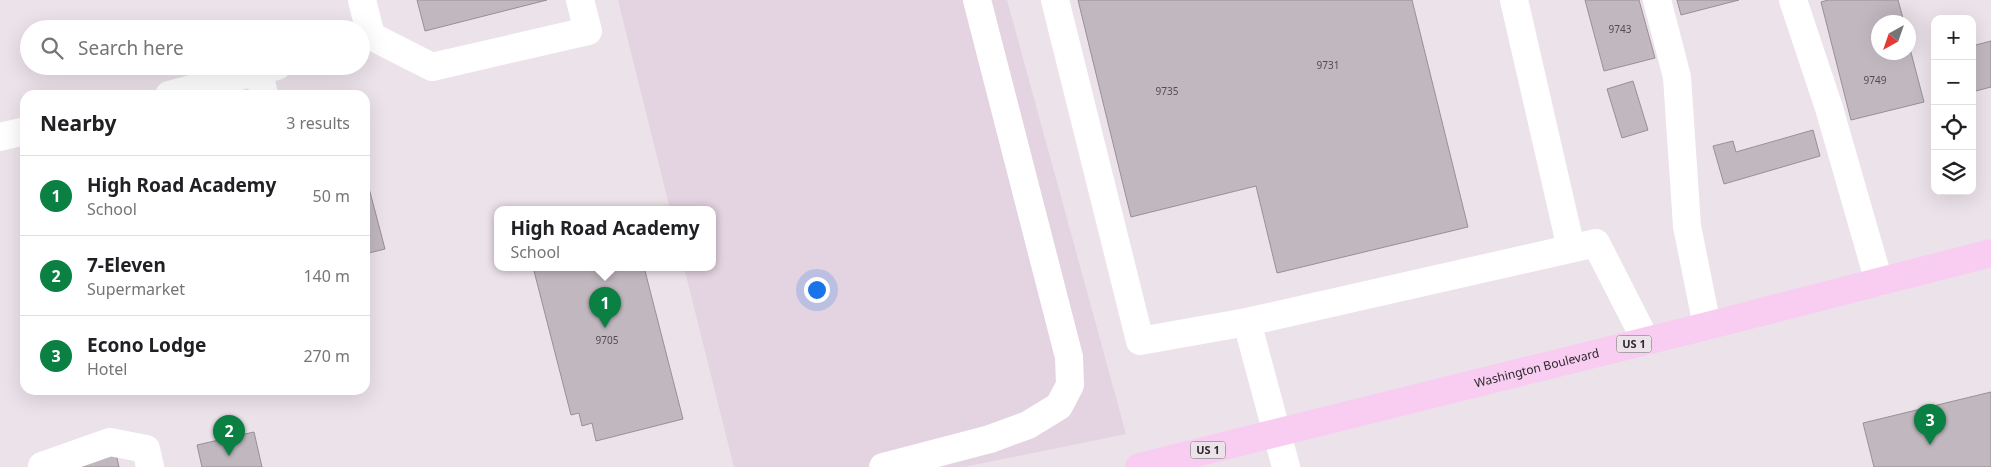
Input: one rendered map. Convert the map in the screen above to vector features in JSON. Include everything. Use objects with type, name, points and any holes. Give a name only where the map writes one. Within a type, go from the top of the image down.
[{"type":"main road","name":"Washington Boulevard","points":[[1139,467],[1707,326],[1991,253]]},
{"type":"street","points":[[362,0],[364,20]]},
{"type":"street","points":[[370,40],[432,67],[588,31],[580,0]]},
{"type":"street","points":[[883,467],[990,439],[1028,425],[1059,406],[1070,385],[1069,357],[976,0]]},
{"type":"street","points":[[1055,0],[1140,341],[1247,322],[1596,243],[1646,341]]},
{"type":"street","points":[[1514,0],[1571,248]]},
{"type":"street","points":[[1657,0],[1677,77],[1687,226],[1707,326]]},
{"type":"street","points":[[1793,0],[1829,108],[1879,282]]},
{"type":"street","points":[[198,90],[266,78]]},
{"type":"street","points":[[0,138],[20,132]]},
{"type":"street","points":[[1247,322],[1286,467]]},
{"type":"street","points":[[42,466],[110,442],[146,449],[150,467]]},
{"type":"shaded area","points":[[618,0],[1007,0],[1126,434],[964,467],[734,467],[685,271],[716,271],[716,206],[669,206]]},
{"type":"building","points":[[417,0],[547,0],[425,31]]},
{"type":"building","points":[[1078,0],[1412,0],[1468,227],[1277,273],[1256,186],[1131,217]]},
{"type":"building","points":[[1585,0],[1639,0],[1655,58],[1604,71]]},
{"type":"building","points":[[1677,0],[1739,0],[1681,15]]},
{"type":"building","points":[[1828,0],[1898,0],[1902,15],[1871,15],[1871,60],[1913,60],[1924,102],[1851,120],[1821,2]]},
{"type":"building","points":[[1991,41],[1991,87],[1976,91],[1976,60],[1976,45]]},
{"type":"building","points":[[1633,81],[1648,130],[1622,138],[1607,89]]},
{"type":"building","points":[[1813,130],[1820,156],[1724,184],[1713,146],[1733,141],[1736,152]]},
{"type":"building","points":[[370,192],[385,249],[370,253]]},
{"type":"building","points":[[534,271],[645,271],[683,419],[596,441],[592,423],[582,426],[579,413],[571,415]]},
{"type":"building","points":[[1991,392],[1991,467],[1874,467],[1863,423]]},
{"type":"building","points":[[254,432],[262,467],[202,467],[197,445]]},
{"type":"building","points":[[116,454],[119,467],[69,467]]},
{"type":"place","name":"High Road Academy","points":[[605,328]]},
{"type":"place","name":"Econo Lodge","points":[[1930,445]]},
{"type":"place","name":"7-Eleven","points":[[229,456]]}]
